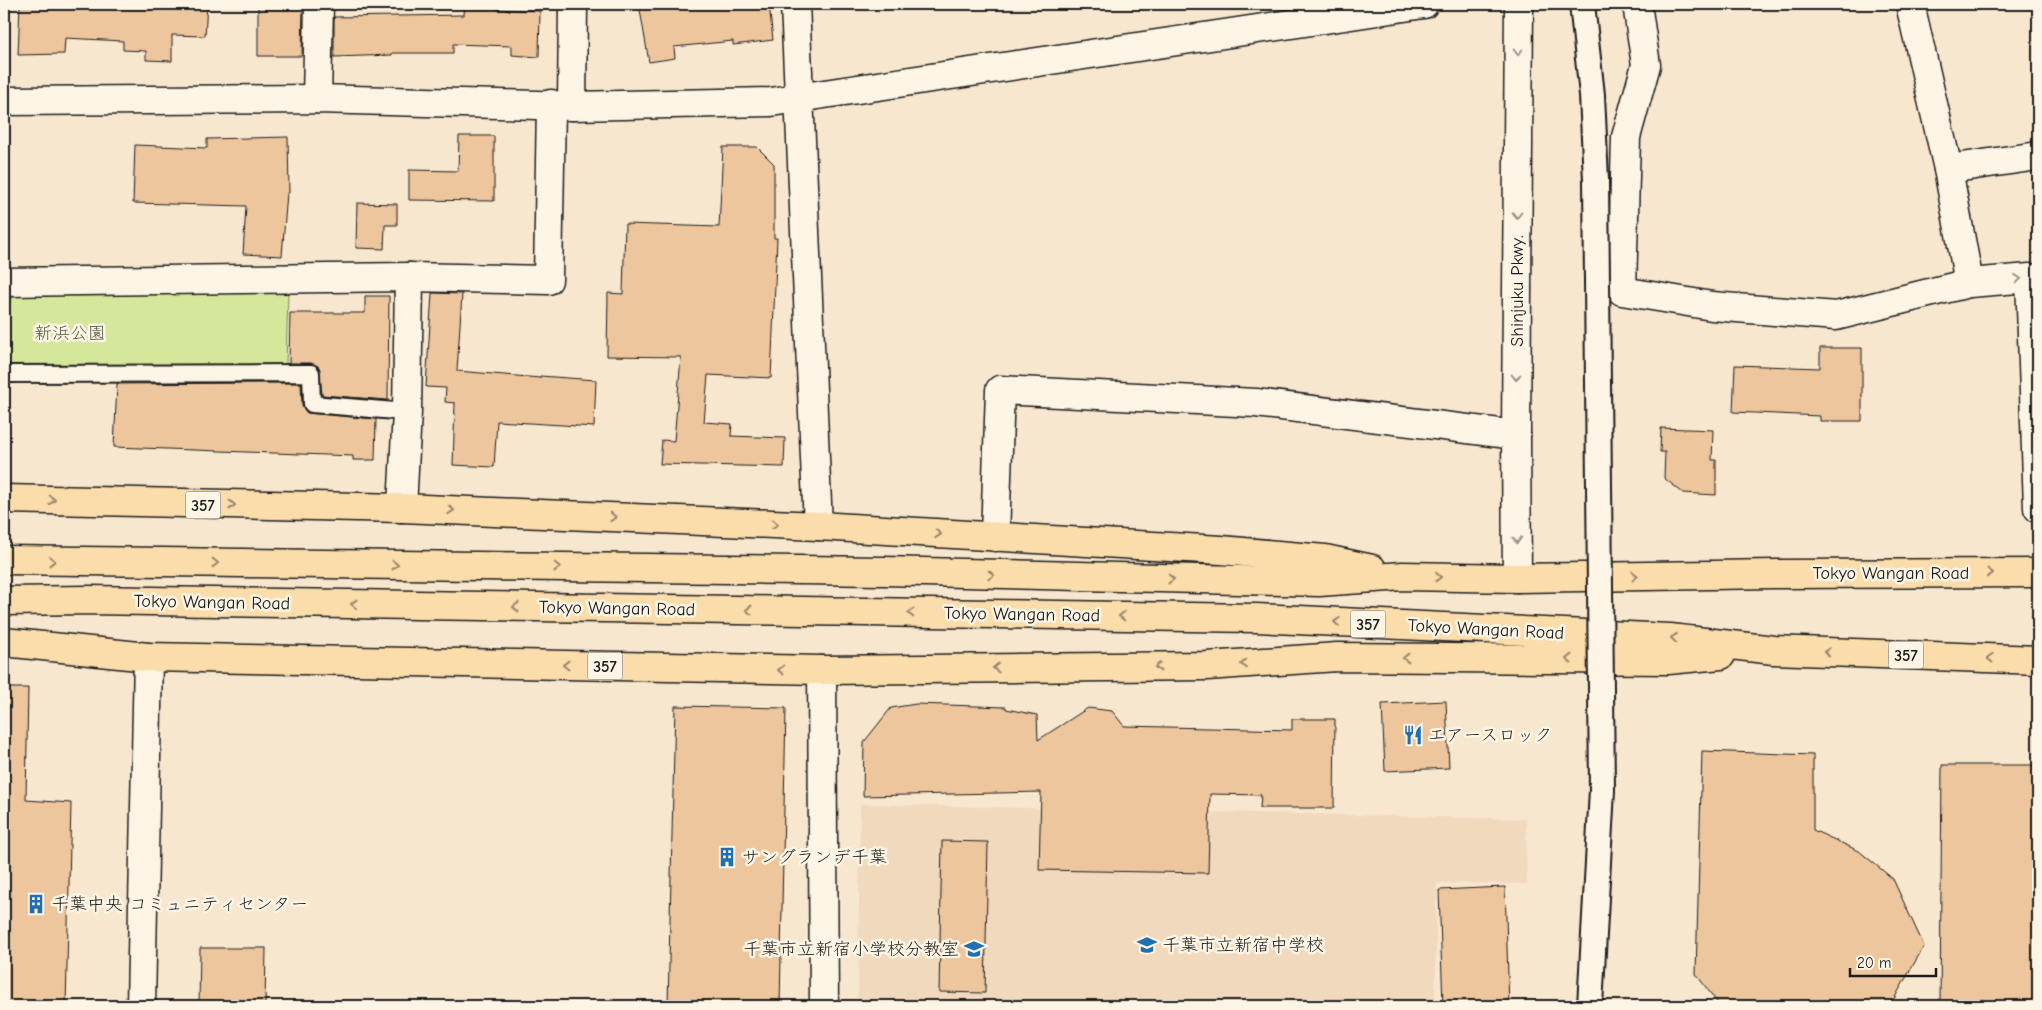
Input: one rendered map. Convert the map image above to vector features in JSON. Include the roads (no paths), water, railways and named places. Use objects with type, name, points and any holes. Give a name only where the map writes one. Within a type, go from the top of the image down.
[{"type":"highway","name":"357","points":[[4,499],[402,508],[818,526],[1221,550],[1325,559],[1403,576]]},
{"type":"highway","name":"Tokyo Wangan Road","points":[[4,560],[884,572],[1319,582],[1403,576],[1517,578],[1775,574],[2038,573]]},
{"type":"highway","name":"Tokyo Wangan Road","points":[[4,601],[108,600],[1256,618],[1670,638],[1774,650],[2038,660]]},
{"type":"highway","name":"357","points":[[4,642],[148,657],[822,670],[1207,666],[1337,657],[1668,660],[1774,650]]},
{"type":"street","points":[[317,99],[318,4]]},
{"type":"street","points":[[4,282],[409,277],[548,280],[562,105],[573,4]]},
{"type":"street","points":[[795,4],[818,526]]},
{"type":"street","points":[[4,101],[317,99],[562,105],[771,102],[1424,4]]},
{"type":"street","name":"Shinjuku Pkwy.","points":[[1517,578],[1516,434],[1519,4]]},
{"type":"street","points":[[1582,4],[1592,96],[1596,180],[1602,790],[1590,1006]]},
{"type":"street","points":[[1638,4],[1646,65],[1626,137],[1622,291],[1712,306],[1836,316],[1969,284],[2030,278],[2038,508]]},
{"type":"street","points":[[1910,4],[1948,169],[1969,284]]},
{"type":"street","points":[[1948,169],[2038,156]]},
{"type":"street","points":[[402,508],[409,277]]},
{"type":"street","points":[[995,537],[1000,390],[1256,403],[1516,434]]},
{"type":"street","points":[[141,1006],[148,657]]},
{"type":"street","points":[[822,670],[824,1006]]},
{"type":"lane","points":[[4,374],[311,373],[312,404],[406,412]]},
{"type":"place","name":"エアースロック","points":[[1413,735]]},
{"type":"place","name":"サングランデ千葉","points":[[727,857]]},
{"type":"place","name":"千葉中央 コミュニティセンター","points":[[36,904]]},
{"type":"place","name":"千葉市立新宿中学校","points":[[1147,945]]},
{"type":"place","name":"千葉市立新宿小学校分教室","points":[[974,949]]},
{"type":"park label","name":"新浜公園","points":[[70,333]]}]
